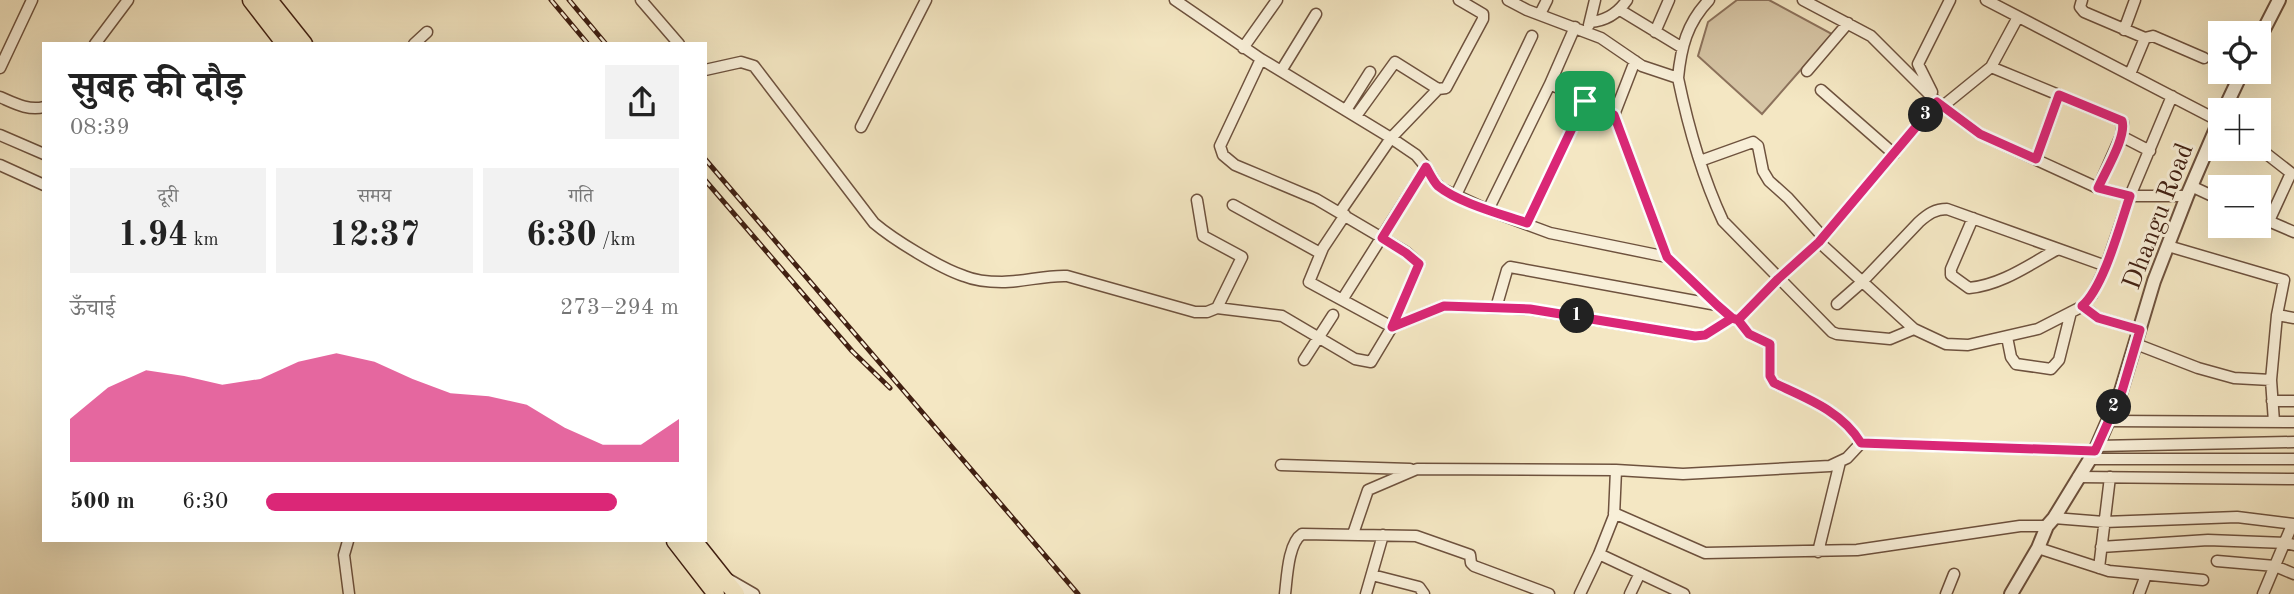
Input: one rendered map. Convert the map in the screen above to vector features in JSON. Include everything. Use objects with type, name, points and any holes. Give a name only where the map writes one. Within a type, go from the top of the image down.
[{"type":"highway","points":[[251,0],[283,42]]},
{"type":"highway","points":[[270,0],[302,42]]},
{"type":"highway","points":[[676,542],[716,594]]},
{"type":"highway","points":[[695,542],[736,594]]},
{"type":"street","points":[[0,68],[32,0]]},
{"type":"street","points":[[96,42],[128,0]]},
{"type":"street","points":[[641,0],[678,42]]},
{"type":"street","points":[[861,127],[926,0]]},
{"type":"street","points":[[1175,0],[1243,48],[1416,155],[1438,186],[1488,210],[1550,233],[1667,257]]},
{"type":"street","points":[[1243,48],[1277,0]]},
{"type":"street","points":[[1392,327],[1308,282],[1320,253],[1391,138],[1438,89],[1446,88],[1483,19],[1480,10],[1459,0]]},
{"type":"street","points":[[1540,14],[1547,0]]},
{"type":"street","points":[[1589,27],[1595,0]]},
{"type":"street","points":[[1512,1],[1574,27],[1589,27],[1620,10],[1627,0]]},
{"type":"street","points":[[1655,32],[1670,0]]},
{"type":"street","points":[[1709,0],[1694,19],[1681,47],[1678,78],[1687,120],[1712,198],[1723,221],[1827,328],[1837,334],[1890,339],[1914,329]]},
{"type":"street","points":[[1803,0],[1871,36],[1940,104],[1980,134],[2098,188],[2130,196],[2189,191],[2208,196]]},
{"type":"street","points":[[1940,104],[1919,64],[1950,0]]},
{"type":"street","points":[[1986,0],[2130,75],[2208,111]]},
{"type":"street","points":[[2082,0],[2080,7],[2084,12],[2124,30],[2145,38],[2152,36],[2204,58]]},
{"type":"street","points":[[2124,30],[2135,0]]},
{"type":"street","points":[[2268,21],[2279,0]]},
{"type":"street","points":[[1620,10],[1681,47]]},
{"type":"street","points":[[1281,71],[1316,14]]},
{"type":"street","points":[[1392,327],[1444,306],[1538,309],[1695,336],[1705,335],[1735,319],[1821,239],[1940,104],[1991,67],[2018,17]]},
{"type":"street","points":[[1807,71],[1848,23]]},
{"type":"street","points":[[1488,210],[1550,84],[1574,27]]},
{"type":"street","points":[[1589,27],[1642,66],[1678,78]]},
{"type":"street","points":[[416,42],[428,32]]},
{"type":"street","points":[[1456,195],[1532,36]]},
{"type":"street","points":[[2130,75],[2145,38]]},
{"type":"street","points":[[707,70],[741,62],[754,66],[874,223],[892,237],[951,271],[973,279],[1005,282],[1067,276],[1195,312],[1207,312],[1217,308],[1275,314],[1356,359],[1371,362],[1392,327],[1419,264],[1343,214],[1316,199],[1235,165],[1221,152],[1224,136],[1261,59]]},
{"type":"street","points":[[1635,61],[1614,115],[1667,257],[1749,334],[1770,344],[1770,376],[1774,383],[1839,416],[1861,443]]},
{"type":"street","points":[[1356,116],[1395,62],[1438,89]]},
{"type":"street","points":[[1991,67],[2122,121],[2124,125],[2121,136],[2098,188]]},
{"type":"street","points":[[1346,110],[1370,72]]},
{"type":"street","points":[[1550,84],[1614,115]]},
{"type":"street","points":[[1821,90],[1894,154]]},
{"type":"street","points":[[2036,159],[2059,95]]},
{"type":"street","points":[[1700,160],[1753,142],[1758,146],[1765,175],[1861,283],[1914,329],[1956,346],[2038,329],[2082,306],[2092,295],[2106,266],[2130,196],[2172,96]]},
{"type":"street","points":[[0,97],[26,108],[42,107]]},
{"type":"street","points":[[1527,223],[1585,101]]},
{"type":"street","points":[[0,135],[42,153]]},
{"type":"street","points":[[2121,136],[2150,151]]},
{"type":"street","name":"Dhangu Road","points":[[2011,594],[2094,452],[2122,391],[2168,246],[2208,147]]},
{"type":"street","points":[[2271,157],[2291,173],[2271,207]]},
{"type":"street","points":[[0,165],[42,184]]},
{"type":"street","points":[[1342,300],[1426,167]]},
{"type":"street","points":[[1197,200],[1202,235],[1242,257],[1217,308]]},
{"type":"street","points":[[1233,205],[1320,253]]},
{"type":"street","points":[[1837,304],[1927,215],[1940,209],[1947,209],[2106,266]]},
{"type":"street","points":[[1973,218],[1951,269],[1951,275],[1969,288],[1999,281],[2058,249]]},
{"type":"street","points":[[2271,222],[2294,232]]},
{"type":"street","points":[[2168,246],[2283,279],[2271,380],[2274,422]]},
{"type":"street","points":[[1496,308],[1510,267],[1717,305]]},
{"type":"street","points":[[2082,306],[2098,318],[2140,330]]},
{"type":"street","points":[[2007,337],[2011,357],[2016,364],[2051,369],[2059,360],[2071,312]]},
{"type":"street","points":[[1304,360],[1333,315]]},
{"type":"street","points":[[2277,315],[2294,318]]},
{"type":"street","points":[[2136,344],[2198,368],[2234,378],[2271,380]]},
{"type":"street","points":[[2273,401],[2294,401]]},
{"type":"street","points":[[2108,421],[2294,422]]},
{"type":"street","points":[[2094,452],[2211,442],[2294,442]]},
{"type":"street","points":[[1281,465],[1616,470],[1683,474],[1830,466],[1840,462],[1861,443],[2294,459]]},
{"type":"street","points":[[1818,552],[1840,462]]},
{"type":"street","points":[[1353,534],[1368,490],[1417,469]]},
{"type":"street","points":[[1580,594],[1614,513],[1616,470]]},
{"type":"street","points":[[2078,477],[2294,479]]},
{"type":"street","points":[[2099,568],[2110,477]]},
{"type":"street","points":[[1614,513],[1705,553],[1857,550],[2051,522],[2237,517],[2293,524],[2290,544],[2263,594]]},
{"type":"street","points":[[1285,594],[1293,547],[1298,536],[1353,534],[1420,537],[1469,555],[1474,566],[1549,594]]},
{"type":"street","points":[[1366,594],[1383,535]]},
{"type":"street","points":[[2101,547],[2208,540],[2290,544]]},
{"type":"street","points":[[348,542],[344,555],[349,594]]},
{"type":"street","points":[[2038,548],[2109,571],[2203,580]]},
{"type":"street","points":[[1599,554],[1680,593]]},
{"type":"street","points":[[2217,561],[2276,566],[2294,574]]},
{"type":"street","points":[[1630,594],[1640,573]]},
{"type":"street","points":[[1946,594],[1954,574]]},
{"type":"street","points":[[1372,575],[1419,587],[1424,594]]},
{"type":"street","points":[[2139,594],[2146,575]]},
{"type":"street","points":[[721,576],[754,594]]},
{"type":"street","points":[[704,578],[710,594]]},
{"type":"shaded area","points":[[1737,0],[1769,0],[1832,34],[1762,114],[1698,56],[1708,22]]},
{"type":"railway","points":[[551,0],[586,42]]},
{"type":"railway","points":[[569,0],[604,42]]},
{"type":"railway","points":[[707,161],[1078,594]]},
{"type":"railway","points":[[707,182],[852,351],[890,388]]},
{"type":"route","points":[[1585,101],[1527,223],[1488,210],[1442,189],[1434,182],[1426,167],[1382,238],[1419,264],[1392,327],[1444,306],[1538,309],[1695,336],[1705,335],[1732,318],[1738,320],[1749,334],[1770,344],[1770,376],[1774,383],[1839,416],[1861,443],[2095,451],[2122,391],[2140,330],[2098,318],[2082,306],[2088,302],[2106,266],[2130,196],[2098,188],[2121,136],[2124,125],[2122,121],[2059,95],[2036,159],[1980,134],[1937,102],[1819,242],[1738,320],[1717,305],[1667,257],[1614,115],[1585,101]]}]
